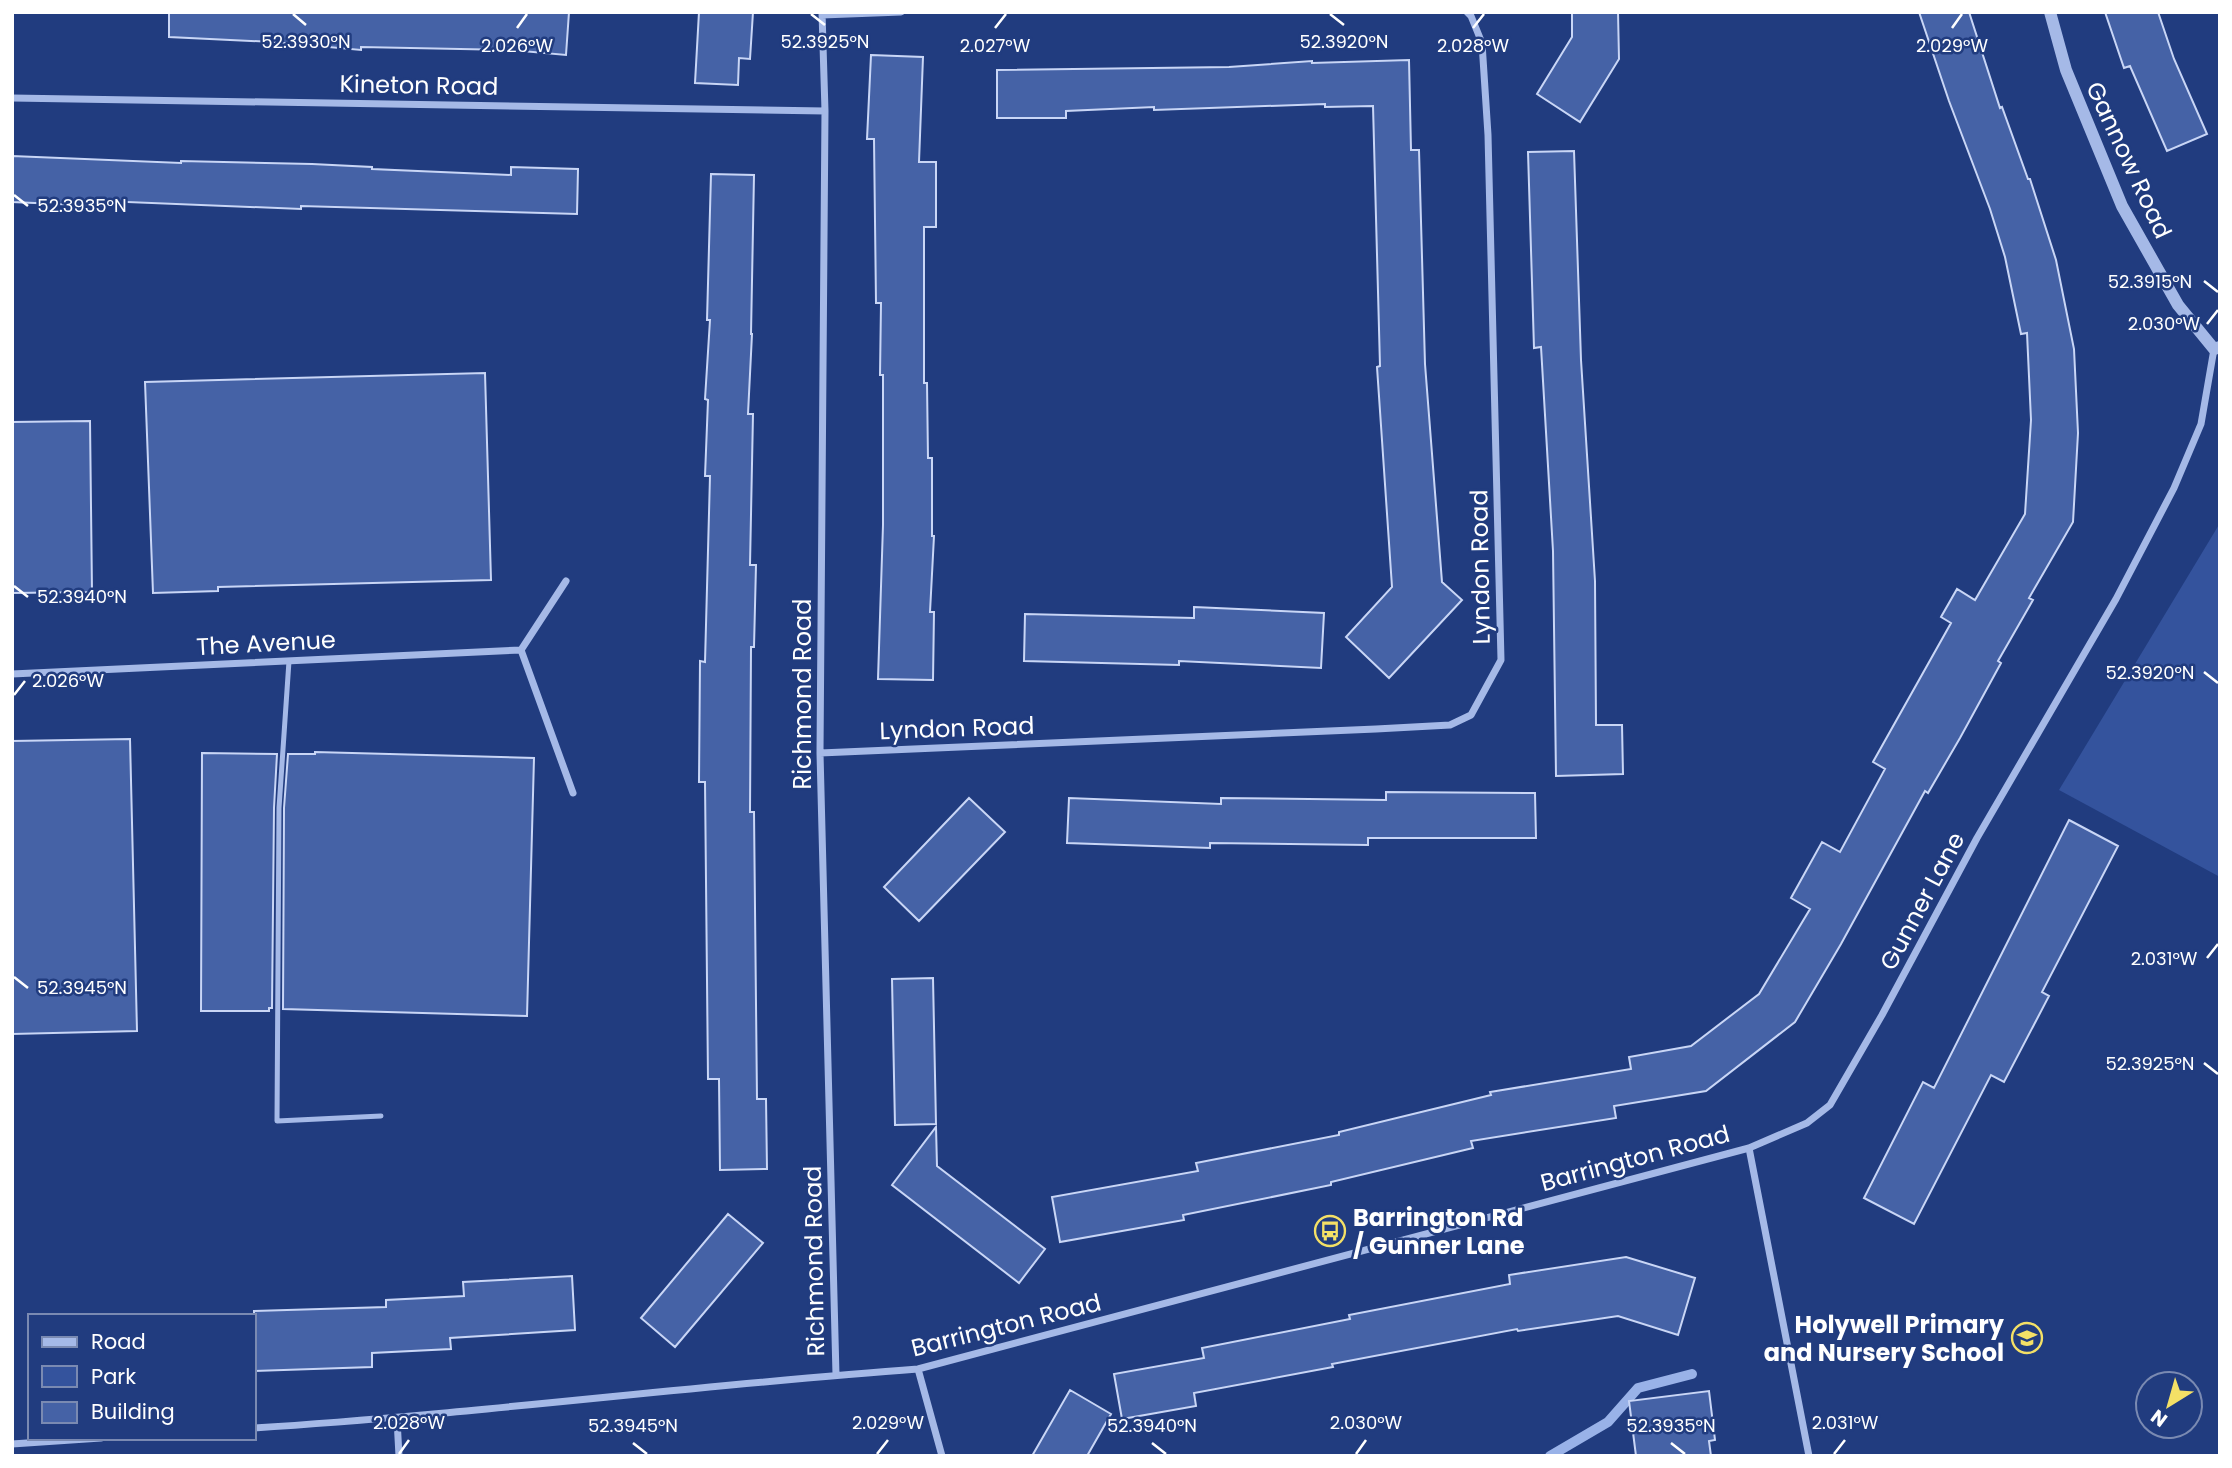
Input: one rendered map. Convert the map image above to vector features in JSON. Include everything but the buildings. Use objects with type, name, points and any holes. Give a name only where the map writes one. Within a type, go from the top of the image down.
[{"type":"street","points":[[822,13],[901,12]]},
{"type":"street","name":"Lyndon Road","points":[[820,752],[1400,728],[1450,725],[1471,715],[1501,660],[1488,135],[1482,43],[1467,12]]},
{"type":"street","name":"Gannow Road","points":[[2050,12],[2066,70],[2122,206],[2178,305],[2217,348]]},
{"type":"street","name":"Richmond Road","points":[[822,13],[825,111],[820,752],[836,1375]]},
{"type":"street","name":"Kineton Road","points":[[12,98],[825,111]]},
{"type":"street","name":"Gunner Lane","points":[[1749,1148],[1807,1123],[1830,1105],[1863,1049],[1977,838],[2116,599],[2174,488],[2201,424],[2217,348]]},
{"type":"street","points":[[566,581],[521,650],[573,793]]},
{"type":"street","name":"The Avenue","points":[[12,674],[521,650]]},
{"type":"street","points":[[1749,1148],[1809,1456]]},
{"type":"street","name":"Barrington Road","points":[[256,1428],[397,1419],[918,1369],[1749,1148]]},
{"type":"street","points":[[918,1369],[942,1456]]},
{"type":"street","points":[[397,1419],[399,1456]]},
{"type":"street","points":[[12,1444],[71,1440]]},
{"type":"lane","points":[[289,661],[279,808],[277,1121],[381,1116]]},
{"type":"green space","points":[[2220,523],[2220,877],[2059,790]]},
{"type":"waterway","points":[[1550,1456],[1608,1422],[1638,1388],[1692,1374]]},
{"type":"place","name":"Barrington Rd / Gunner Lane","points":[[1330,1231]]},
{"type":"place","name":"Holywell Primary and Nursery School","points":[[2027,1338]]}]
